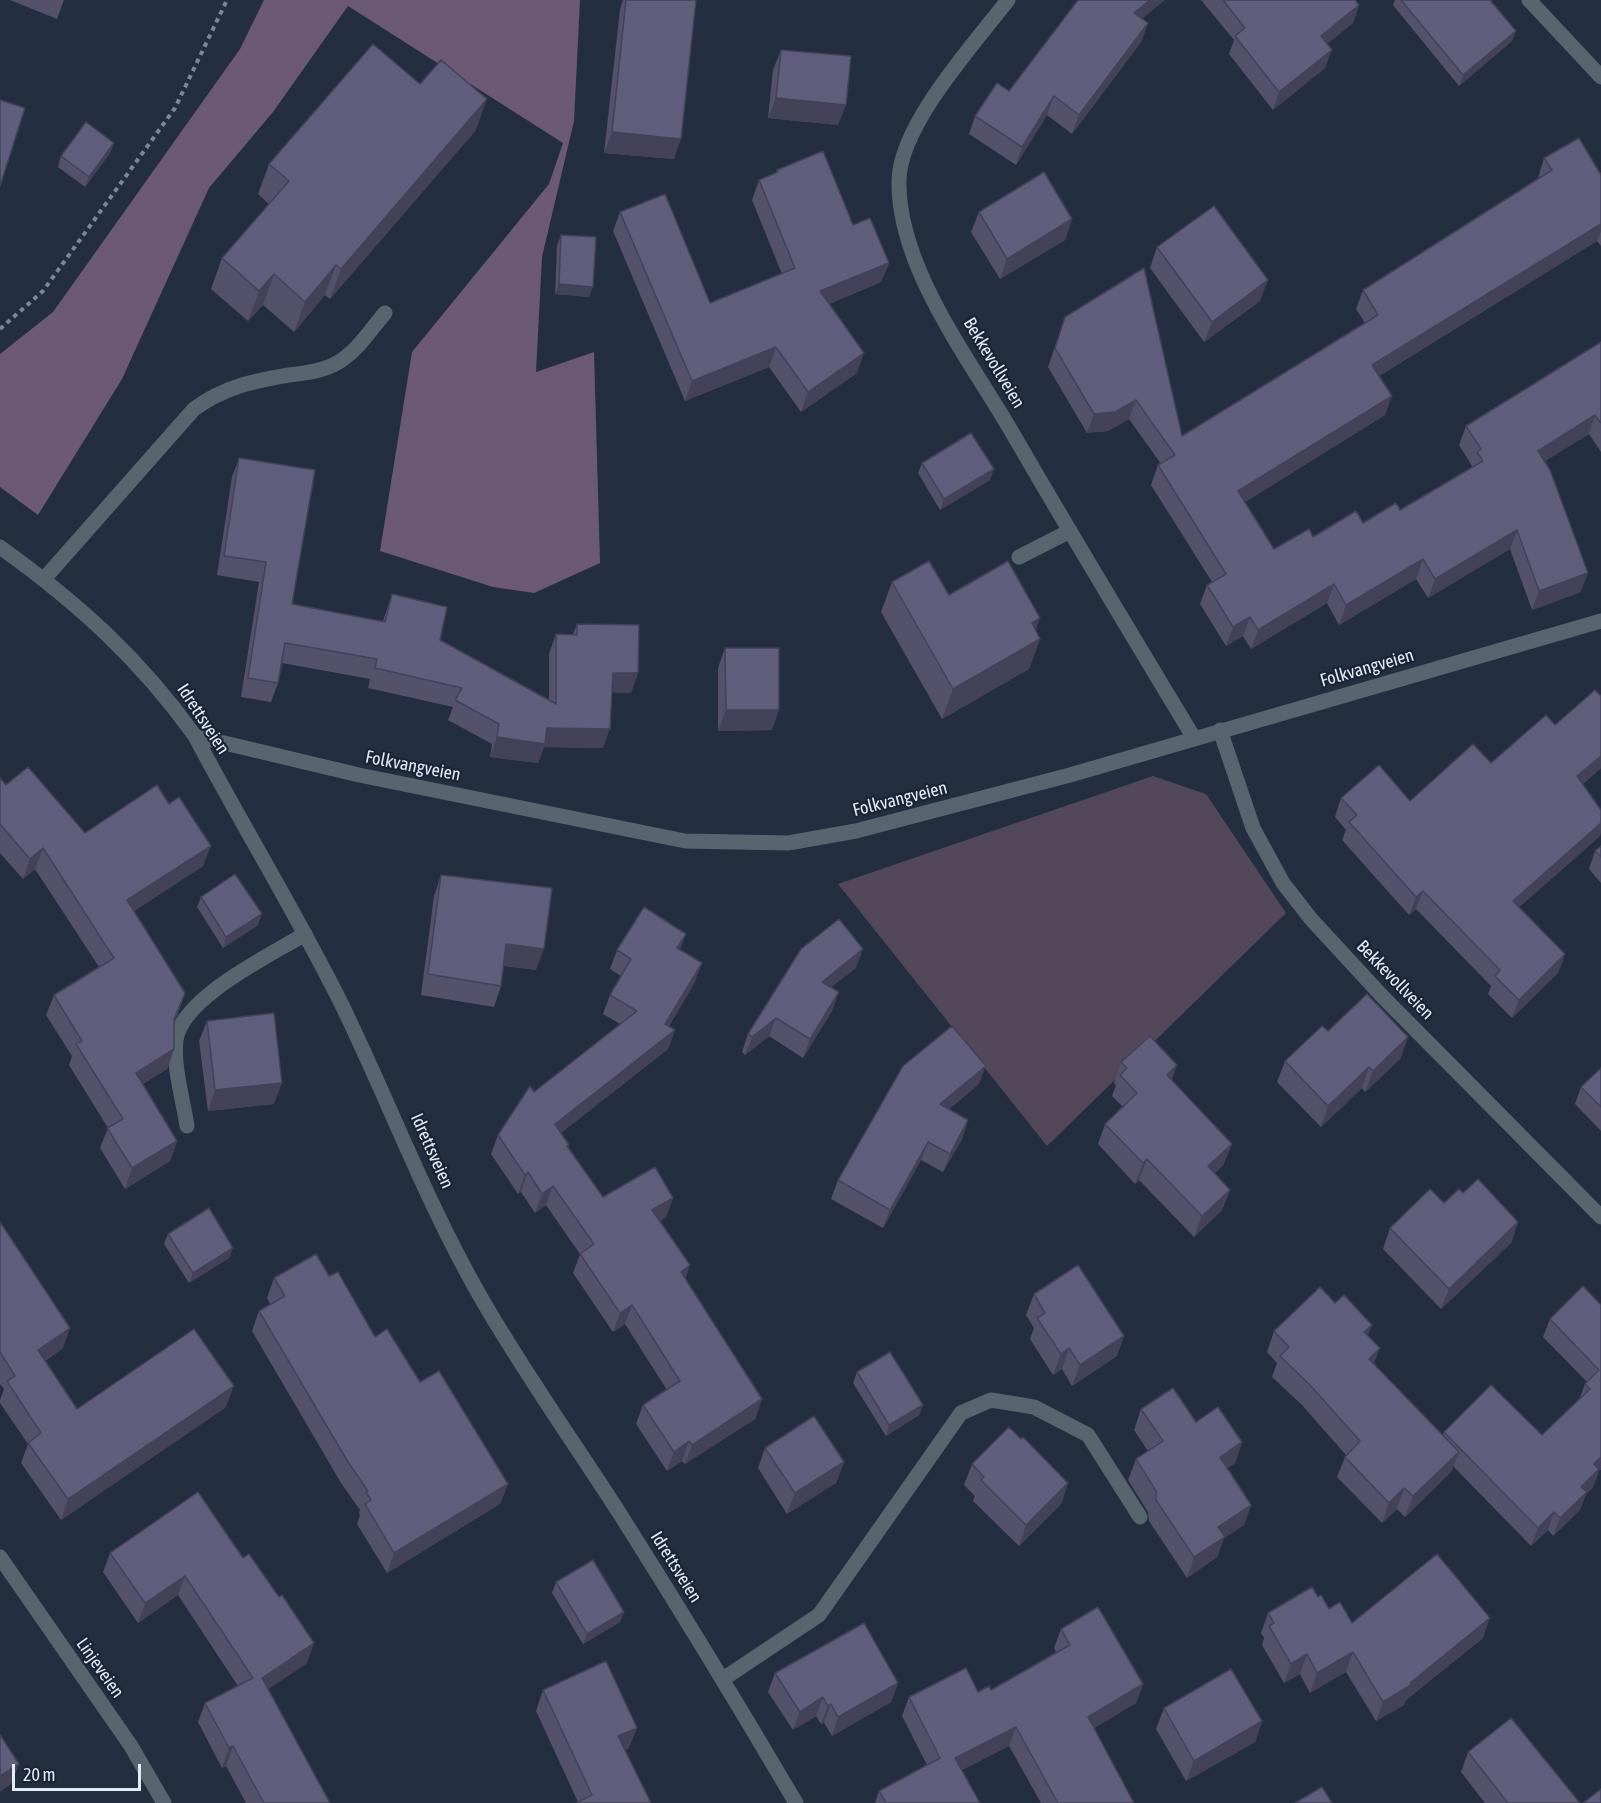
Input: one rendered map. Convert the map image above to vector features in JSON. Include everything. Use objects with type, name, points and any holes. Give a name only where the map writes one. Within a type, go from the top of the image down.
[{"type":"street","name":"Bekkevollveien","points":[[1008,0],[936,96],[904,150],[899,179],[907,238],[944,318],[1194,738]]},
{"type":"street","points":[[1529,0],[1601,77]]},
{"type":"street","points":[[44,579],[194,409],[213,395],[237,385],[326,369],[340,361],[357,346],[385,313]]},
{"type":"street","points":[[1019,557],[1070,531]]},
{"type":"street","name":"Idrettsveien","points":[[0,547],[44,579],[130,654],[166,695],[195,736],[305,934],[394,1113],[448,1238],[478,1293],[520,1366],[618,1511],[723,1679],[796,1803]]},
{"type":"street","name":"Folkvangveien","points":[[195,736],[359,776],[673,839],[788,843],[856,831],[1059,778],[1601,621]]},
{"type":"street","name":"Bekkevollveien","points":[[1220,730],[1253,828],[1283,883],[1311,919],[1382,996],[1601,1218]]},
{"type":"street","points":[[187,1126],[175,1054],[177,1036],[184,1020],[202,1001],[225,983],[305,934]]},
{"type":"street","points":[[723,1679],[819,1615],[961,1413],[991,1400],[1034,1407],[1088,1435],[1140,1517]]},
{"type":"street","name":"Linjeveien","points":[[0,1557],[130,1746],[164,1803]]},
{"type":"path","points":[[0,329],[43,291],[175,108],[227,0]]},
{"type":"shaded area","points":[[264,0],[580,0],[574,121],[542,257],[536,372],[594,352],[600,563],[534,593],[493,587],[380,551],[412,352],[549,184],[563,143],[348,6],[273,112],[209,188],[122,379],[38,515],[0,487],[0,354],[53,312],[240,49]]},
{"type":"shaded area","points":[[1153,776],[1206,794],[1286,913],[1047,1146],[838,884]]},
{"type":"building","points":[[626,0],[696,0],[681,139],[612,132]]},
{"type":"building","points":[[1078,0],[1150,0],[1134,13],[1148,23],[1079,115],[1054,96],[1022,147],[975,116],[997,83],[1009,91]]},
{"type":"building","points":[[1223,0],[1355,0],[1359,5],[1321,36],[1332,50],[1279,92],[1235,36],[1245,28]]},
{"type":"building","points":[[1401,0],[1490,0],[1516,31],[1463,75]]},
{"type":"building","points":[[373,44],[420,84],[441,60],[487,99],[341,269],[336,265],[305,302],[274,274],[259,291],[222,258],[289,181],[269,164]]},
{"type":"building","points":[[781,50],[851,56],[846,105],[776,98]]},
{"type":"building","points":[[0,100],[25,108],[0,186]]},
{"type":"building","points":[[86,122],[114,143],[89,177],[61,156]]},
{"type":"building","points":[[1579,138],[1601,175],[1601,224],[1372,365],[1392,396],[1238,491],[1274,549],[1309,529],[1313,537],[1356,511],[1363,523],[1396,503],[1400,510],[1483,461],[1477,452],[1481,449],[1466,426],[1601,342],[1601,423],[1595,415],[1538,451],[1550,470],[1588,573],[1539,591],[1517,530],[1435,579],[1423,559],[1346,605],[1334,584],[1258,630],[1250,617],[1233,627],[1207,585],[1226,574],[1158,465],[1175,455],[1136,400],[1115,412],[1094,414],[1055,348],[1065,317],[1144,268],[1182,436],[1378,315],[1363,290],[1552,170],[1544,158]]},
{"type":"building","points":[[823,151],[853,225],[870,218],[889,263],[820,291],[864,353],[808,392],[776,347],[692,381],[620,212],[665,194],[710,303],[795,268],[759,180]]},
{"type":"building","points":[[1044,172],[1072,219],[1007,259],[979,212]]},
{"type":"building","points":[[1214,206],[1268,280],[1212,322],[1157,247]]},
{"type":"building","points":[[561,235],[596,237],[593,287],[559,284]]},
{"type":"building","points":[[971,433],[994,469],[944,499],[922,463]]},
{"type":"building","points":[[239,458],[315,470],[292,604],[385,622],[392,594],[447,607],[440,640],[556,704],[556,634],[577,635],[577,624],[639,625],[638,673],[613,673],[610,729],[547,728],[545,744],[497,737],[499,724],[455,700],[462,688],[375,668],[377,659],[285,643],[278,683],[248,678],[266,562],[224,556]]},
{"type":"building","points":[[929,561],[949,595],[1008,561],[1040,618],[1032,623],[1040,639],[953,689],[892,582]]},
{"type":"building","points":[[725,648],[779,648],[779,710],[726,710]]},
{"type":"building","points":[[1595,690],[1601,696],[1601,756],[1577,776],[1601,810],[1601,823],[1513,901],[1565,954],[1519,1000],[1495,976],[1500,970],[1423,891],[1416,897],[1349,822],[1357,815],[1341,798],[1379,765],[1410,801],[1473,744],[1491,763],[1546,715],[1555,725]]},
{"type":"building","points":[[28,767],[85,833],[157,785],[169,804],[179,797],[211,846],[127,900],[185,993],[174,1019],[174,1049],[136,1073],[177,1141],[132,1168],[107,1128],[123,1119],[76,1044],[82,1041],[54,995],[114,958],[43,848],[30,859],[0,824],[0,778],[6,785]]},
{"type":"building","points":[[1601,846],[1601,857],[1595,851]]},
{"type":"building","points":[[235,874],[262,914],[226,937],[201,897]]},
{"type":"building","points":[[441,875],[552,888],[544,949],[506,944],[501,986],[428,974]]},
{"type":"building","points":[[644,907],[686,934],[677,948],[702,963],[665,1024],[675,1030],[555,1124],[569,1145],[567,1146],[603,1197],[655,1167],[673,1198],[652,1210],[690,1265],[681,1272],[762,1399],[692,1445],[689,1441],[674,1452],[643,1405],[680,1381],[632,1305],[620,1313],[580,1254],[594,1244],[553,1186],[542,1194],[528,1172],[525,1175],[498,1135],[530,1086],[534,1092],[637,1011],[610,995],[631,959],[617,950]]},
{"type":"building","points":[[839,919],[863,949],[822,982],[839,992],[810,1039],[776,1018],[752,1037],[748,1034],[801,949]]},
{"type":"building","points":[[1367,994],[1408,1037],[1373,1071],[1369,1067],[1328,1106],[1285,1061],[1322,1026],[1328,1031]]},
{"type":"building","points":[[274,1013],[282,1083],[215,1090],[207,1021]]},
{"type":"building","points":[[952,1026],[986,1066],[940,1104],[968,1120],[950,1154],[928,1142],[890,1210],[838,1180],[903,1066]]},
{"type":"building","points":[[1150,1036],[1177,1065],[1167,1075],[1232,1144],[1208,1166],[1230,1190],[1202,1216],[1147,1159],[1143,1163],[1105,1124],[1137,1093],[1120,1075],[1127,1068],[1121,1062]]},
{"type":"building","points":[[1601,1068],[1601,1107],[1581,1087]]},
{"type":"building","points":[[1478,1179],[1518,1222],[1449,1289],[1390,1228],[1430,1189],[1444,1203],[1459,1189],[1463,1193]]},
{"type":"building","points":[[209,1208],[233,1248],[193,1273],[168,1234]]},
{"type":"building","points":[[0,1222],[70,1328],[38,1350],[77,1409],[194,1329],[234,1386],[68,1499],[28,1443],[41,1433],[7,1381],[15,1376],[0,1352]]},
{"type":"building","points":[[316,1254],[329,1276],[338,1272],[375,1337],[387,1329],[420,1382],[439,1371],[508,1484],[394,1553],[365,1504],[371,1500],[366,1492],[368,1491],[348,1462],[259,1311],[285,1296],[274,1278]]},
{"type":"building","points":[[1078,1265],[1124,1336],[1080,1365],[1069,1348],[1061,1354],[1037,1318],[1045,1313],[1034,1294]]},
{"type":"building","points":[[1583,1286],[1601,1305],[1601,1457],[1594,1464],[1599,1469],[1581,1487],[1587,1492],[1560,1518],[1554,1512],[1538,1528],[1444,1432],[1491,1385],[1542,1435],[1590,1389],[1585,1384],[1599,1370],[1550,1319]]},
{"type":"building","points":[[1320,1287],[1335,1303],[1344,1295],[1372,1325],[1364,1332],[1380,1348],[1369,1359],[1459,1452],[1413,1496],[1404,1488],[1389,1503],[1345,1457],[1360,1441],[1310,1385],[1280,1356],[1289,1347],[1274,1331]]},
{"type":"building","points":[[890,1352],[923,1405],[889,1425],[857,1372]]},
{"type":"building","points":[[1173,1388],[1196,1422],[1218,1407],[1242,1442],[1220,1457],[1251,1505],[1218,1527],[1225,1537],[1194,1557],[1156,1500],[1156,1491],[1136,1459],[1163,1441],[1141,1409]]},
{"type":"building","points":[[814,1416],[844,1462],[795,1493],[765,1448]]},
{"type":"building","points":[[1009,1427],[1021,1439],[1023,1437],[1068,1483],[1026,1525],[981,1480],[984,1477],[972,1464]]},
{"type":"building","points":[[198,1492],[243,1558],[249,1554],[279,1597],[282,1595],[314,1643],[262,1678],[330,1803],[264,1803],[233,1746],[229,1748],[205,1703],[253,1678],[185,1576],[145,1603],[110,1553]]},
{"type":"building","points":[[1437,1554],[1490,1618],[1410,1683],[1411,1685],[1383,1702],[1353,1652],[1317,1673],[1307,1654],[1291,1664],[1269,1626],[1274,1623],[1268,1613],[1312,1587],[1318,1597],[1321,1595],[1329,1609],[1340,1602],[1352,1623]]},
{"type":"building","points":[[593,1560],[624,1612],[587,1634],[556,1582]]},
{"type":"building","points":[[1098,1607],[1143,1684],[1088,1717],[1134,1803],[1058,1803],[1016,1727],[955,1758],[980,1803],[886,1803],[879,1791],[940,1758],[909,1697],[966,1668],[978,1692],[989,1686],[991,1690],[1070,1645],[1061,1629]]},
{"type":"building","points":[[864,1623],[898,1683],[838,1717],[831,1704],[828,1706],[823,1697],[800,1712],[775,1673]]},
{"type":"building","points":[[606,1661],[637,1728],[618,1736],[651,1803],[576,1803],[592,1795],[543,1690]]},
{"type":"building","points":[[1231,1669],[1262,1721],[1194,1761],[1164,1708]]},
{"type":"building","points":[[1511,1718],[1580,1803],[1508,1803],[1468,1752]]},
{"type":"building","points":[[0,1735],[19,1764],[0,1776]]},
{"type":"building","points":[[1322,1787],[1332,1803],[1295,1803]]},
{"type":"building","points":[[1601,1789],[1601,1803],[1583,1803]]}]
